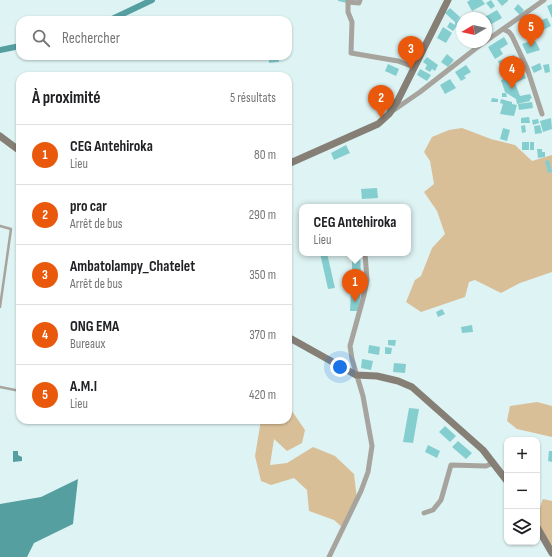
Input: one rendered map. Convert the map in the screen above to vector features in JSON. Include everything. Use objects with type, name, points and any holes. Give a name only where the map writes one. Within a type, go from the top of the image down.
[{"type":"street","points":[[360,0],[359,4],[348,1],[348,12],[352,22],[351,53],[398,61],[414,67]]},
{"type":"street","points":[[389,114],[448,0]]},
{"type":"street","points":[[492,36],[544,0]]},
{"type":"street","points":[[503,29],[509,32],[512,36],[527,68],[542,114]]},
{"type":"street","points":[[292,162],[378,124],[476,48]]},
{"type":"street","points":[[0,136],[16,148]]},
{"type":"street","points":[[329,557],[361,491],[368,472],[372,446],[363,396],[356,375],[350,346],[367,280],[365,256]]},
{"type":"street","points":[[292,339],[356,375],[377,376],[398,381],[412,387],[483,450],[504,477]]},
{"type":"street","points":[[424,513],[433,510],[441,500],[451,465],[486,466],[493,463]]},
{"type":"street","points":[[540,532],[552,553]]},
{"type":"lane","points":[[0,226],[11,229],[0,307]]},
{"type":"lane","points":[[0,387],[16,390]]},
{"type":"shaded area","points":[[462,128],[491,139],[515,145],[532,161],[552,155],[552,272],[520,283],[501,293],[475,280],[469,282],[465,297],[421,312],[406,302],[415,280],[421,276],[432,248],[445,234],[437,211],[424,192],[434,184],[430,161],[424,152],[432,137],[449,130]]},
{"type":"shaded area","points":[[537,402],[552,406],[552,437],[517,429],[507,421],[510,406]]},
{"type":"shaded area","points":[[292,411],[305,430],[302,443],[287,451],[274,439],[270,465],[287,463],[313,447],[335,456],[354,474],[357,499],[343,528],[334,520],[309,511],[307,490],[294,478],[271,485],[261,481],[255,456],[260,424],[292,424]]},
{"type":"shaded area","points":[[543,499],[552,501],[552,549],[540,528],[540,507]]},
{"type":"water","points":[[13,451],[18,451],[18,455],[22,457],[22,461],[13,462]]},
{"type":"water","points":[[78,479],[73,524],[34,543],[27,557],[0,557],[0,504],[41,497]]},
{"type":"building","points":[[347,0],[347,3],[338,1]]},
{"type":"building","points":[[470,0],[482,0],[485,4],[472,11],[467,2]]},
{"type":"building","points":[[491,0],[495,6],[491,9],[486,3]]},
{"type":"building","points":[[497,0],[508,0],[508,1],[502,6]]},
{"type":"building","points":[[518,4],[524,10],[520,15],[514,9]]},
{"type":"building","points":[[552,4],[552,18],[547,6]]},
{"type":"building","points":[[450,8],[456,13],[456,21],[455,22],[445,13]]},
{"type":"building","points":[[497,10],[502,18],[492,24],[492,13]]},
{"type":"building","points":[[547,18],[551,26],[535,34],[531,24]]},
{"type":"building","points":[[456,21],[456,27],[453,31],[447,27],[450,22],[455,25]]},
{"type":"building","points":[[443,27],[452,33],[446,43],[437,38]]},
{"type":"building","points":[[504,37],[508,44],[500,49],[503,54],[495,59],[489,48],[492,48],[492,44]]},
{"type":"building","points":[[533,40],[536,42],[540,50],[527,54],[522,44]]},
{"type":"building","points":[[447,54],[454,60],[448,67],[441,62]]},
{"type":"building","points":[[514,55],[521,71],[505,77],[498,61]]},
{"type":"building","points":[[427,57],[438,65],[435,71],[432,69],[430,72],[425,69],[427,65],[423,62]]},
{"type":"building","points":[[269,60],[279,60],[279,62],[269,63]]},
{"type":"building","points":[[540,63],[542,69],[534,73],[531,67]]},
{"type":"building","points":[[388,64],[399,69],[396,76],[385,71]]},
{"type":"building","points":[[549,64],[550,72],[545,73],[543,65]]},
{"type":"building","points":[[466,65],[471,72],[464,76],[466,78],[461,81],[455,72]]},
{"type":"building","points":[[420,69],[431,75],[427,81],[417,75]]},
{"type":"building","points":[[523,72],[526,78],[515,83],[520,96],[530,94],[532,98],[530,101],[517,104],[516,99],[505,92],[501,80]]},
{"type":"building","points":[[450,79],[456,88],[445,94],[440,85]]},
{"type":"building","points":[[502,93],[506,93],[507,97],[502,97]]},
{"type":"building","points":[[492,98],[498,99],[498,102],[491,102]]},
{"type":"building","points":[[501,99],[517,105],[514,116],[500,114],[503,104],[500,103]]},
{"type":"building","points":[[532,102],[533,108],[519,110],[518,104]]},
{"type":"building","points":[[529,117],[530,123],[521,123],[521,118]]},
{"type":"building","points":[[551,118],[552,129],[543,132],[540,121]]},
{"type":"building","points":[[538,119],[539,123],[533,125],[532,120]]},
{"type":"building","points":[[525,125],[526,132],[522,133],[521,126]]},
{"type":"building","points":[[540,125],[542,133],[535,134],[534,126]]},
{"type":"building","points":[[503,128],[510,130],[507,141],[500,139]]},
{"type":"building","points":[[522,142],[529,142],[529,150],[522,150]]},
{"type":"building","points":[[530,142],[534,142],[534,150],[530,150]]},
{"type":"building","points":[[346,145],[350,153],[334,160],[331,153]]},
{"type":"building","points":[[537,149],[542,149],[542,152],[545,152],[545,157],[538,158]]},
{"type":"building","points":[[549,160],[552,172],[548,173],[545,161]]},
{"type":"building","points":[[377,188],[378,198],[362,199],[361,189]]},
{"type":"building","points":[[321,256],[328,256],[335,288],[328,289]]},
{"type":"building","points":[[352,256],[360,256],[361,277],[352,277]]},
{"type":"building","points":[[351,291],[361,292],[358,311],[350,311]]},
{"type":"building","points":[[442,309],[445,314],[438,317],[436,312]]},
{"type":"building","points":[[472,325],[473,332],[462,333],[461,327]]},
{"type":"building","points":[[388,340],[396,340],[395,346],[388,345]]},
{"type":"building","points":[[369,345],[380,347],[379,355],[368,353]]},
{"type":"building","points":[[385,347],[392,348],[391,354],[385,354]]},
{"type":"building","points":[[362,359],[373,361],[371,370],[361,368]]},
{"type":"building","points":[[394,363],[406,364],[405,373],[393,372]]},
{"type":"building","points":[[409,408],[419,409],[413,443],[403,442]]},
{"type":"building","points":[[445,426],[456,436],[450,442],[439,432]]},
{"type":"building","points":[[458,441],[472,453],[466,459],[452,447]]},
{"type":"building","points":[[428,445],[440,451],[437,458],[425,452]]},
{"type":"building","points":[[549,451],[552,451],[552,462],[548,461]]},
{"type":"waterway","points":[[118,16],[152,0]]},
{"type":"waterway","points":[[0,50],[16,47]]},
{"type":"place","name":"A.M.I","points":[[531,47]]},
{"type":"place","name":"Ambatolampy_Chatelet","points":[[411,69]]},
{"type":"place","name":"ONG EMA","points":[[512,89]]},
{"type":"place","name":"pro car","points":[[381,118]]},
{"type":"place","name":"CEG Antehiroka","points":[[355,302]]}]
